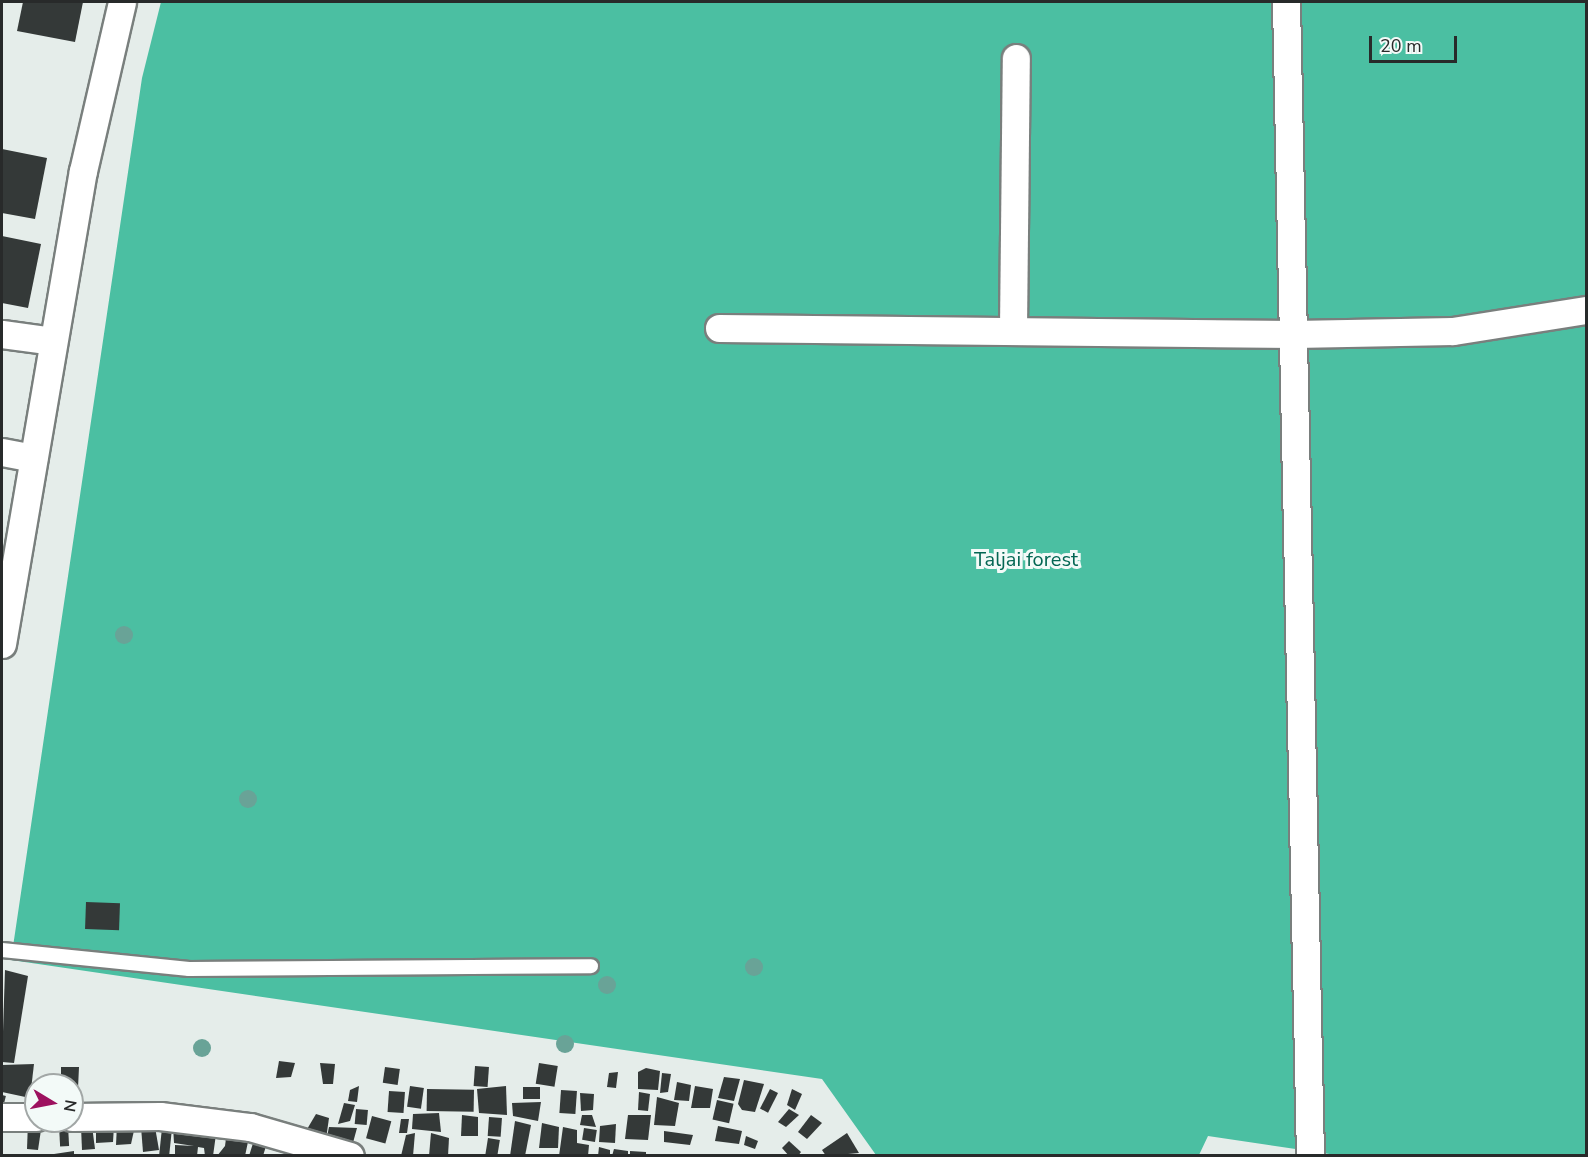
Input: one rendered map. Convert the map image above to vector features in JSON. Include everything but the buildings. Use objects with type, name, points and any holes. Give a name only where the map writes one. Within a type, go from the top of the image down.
[{"type":"street","points":[[2,644],[52,341],[83,171],[122,2]]},
{"type":"street","points":[[1286,2],[1311,1155]]},
{"type":"street","points":[[1013,328],[1016,58]]},
{"type":"street","points":[[719,327],[1013,328],[1294,334],[1453,331],[1587,310]]},
{"type":"street","points":[[2,334],[52,341]]},
{"type":"street","points":[[2,452],[33,458]]},
{"type":"street","points":[[84,1117],[160,1116],[249,1126],[350,1155]]},
{"type":"street","points":[[2,1118],[24,1117]]},
{"type":"lane","points":[[2,950],[189,969],[591,966]]},
{"type":"green space","name":"Taljai forest","points":[[161,2],[1586,2],[1586,1155],[1343,1156],[1208,1136],[1199,1155],[876,1155],[822,1079],[11,960],[142,78]]}]
